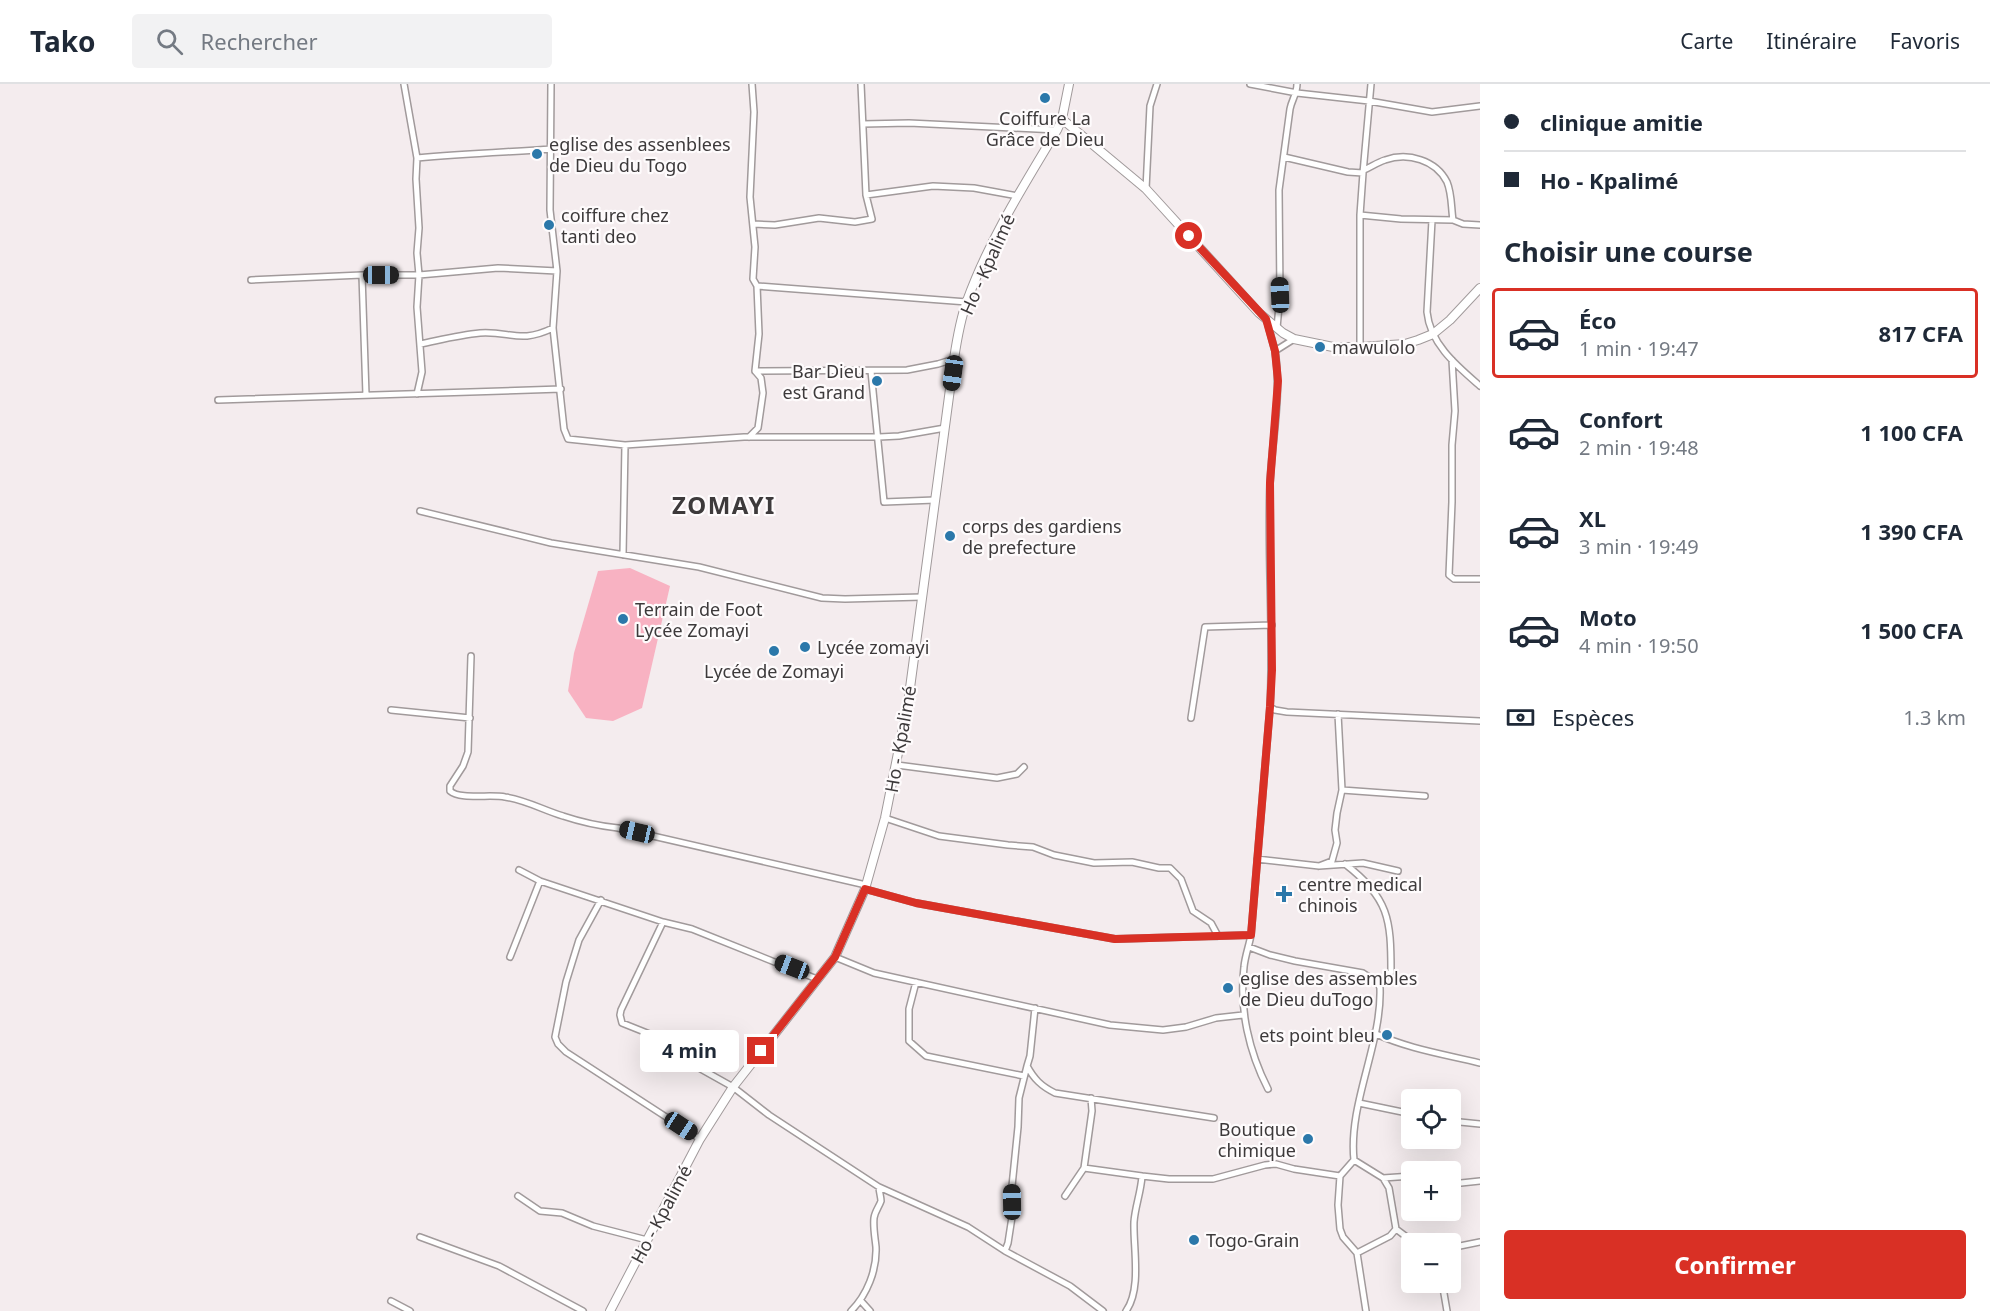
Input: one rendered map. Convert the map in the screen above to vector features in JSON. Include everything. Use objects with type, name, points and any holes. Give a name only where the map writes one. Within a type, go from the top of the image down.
[{"type":"main road","name":"Ho - Kpalimé","points":[[610,1311],[700,1139],[733,1087],[835,957],[865,887],[885,818],[908,703],[954,359],[967,302],[997,234],[1057,130],[1062,118],[1069,84]]},
{"type":"main road","points":[[1062,118],[1146,189],[1266,319],[1294,339],[1333,346],[1404,344],[1433,334],[1450,320],[1480,288]]},
{"type":"street","points":[[404,84],[417,158],[419,228],[417,307],[422,372],[417,394]]},
{"type":"street","points":[[551,84],[550,210],[557,271],[553,328],[564,429],[568,439],[625,445],[749,437],[899,436],[945,428]]},
{"type":"street","points":[[749,437],[758,428],[763,393],[761,378],[755,371],[759,334],[757,286],[753,279],[755,247],[750,197],[754,112],[752,84]]},
{"type":"street","points":[[753,224],[775,225],[819,218],[865,222],[873,219],[866,195],[861,84]]},
{"type":"street","points":[[1146,189],[1150,106],[1157,84]]},
{"type":"street","points":[[1250,84],[1432,112],[1480,106]]},
{"type":"street","points":[[1277,328],[1280,295],[1279,190],[1290,109],[1297,93],[1297,84]]},
{"type":"street","points":[[1360,347],[1360,215],[1371,84]]},
{"type":"street","points":[[863,124],[909,123],[1057,130]]},
{"type":"street","points":[[417,158],[552,149]]},
{"type":"street","points":[[1284,157],[1348,172],[1364,171],[1396,157],[1409,157],[1429,162],[1440,171],[1448,184],[1453,219]]},
{"type":"street","points":[[866,195],[933,186],[974,188],[1018,196]]},
{"type":"street","points":[[1360,215],[1432,220],[1453,219],[1463,224],[1480,225]]},
{"type":"street","points":[[1432,220],[1428,323],[1452,360],[1480,384]]},
{"type":"street","points":[[251,280],[419,275],[498,268],[557,271]]},
{"type":"street","points":[[362,275],[366,395]]},
{"type":"street","points":[[757,286],[967,302]]},
{"type":"street","points":[[1266,319],[1275,351],[1278,381],[1270,483],[1272,625],[1270,707],[1251,935],[1244,966],[1243,1016],[1259,1071],[1268,1089]]},
{"type":"street","points":[[420,344],[482,333],[526,337],[538,335],[553,328]]},
{"type":"street","points":[[1275,351],[1294,339]]},
{"type":"street","points":[[755,371],[907,370],[954,359]]},
{"type":"street","points":[[1452,360],[1455,411],[1449,575],[1454,579],[1480,579]]},
{"type":"street","points":[[871,371],[884,502],[934,500]]},
{"type":"street","points":[[218,400],[561,389]]},
{"type":"street","points":[[623,555],[625,445]]},
{"type":"street","points":[[420,511],[551,543],[699,567],[822,598],[922,597]]},
{"type":"street","points":[[1191,718],[1205,627],[1272,625]]},
{"type":"street","points":[[471,656],[468,752],[463,766],[450,786],[453,794],[498,795],[522,799],[563,816],[598,826],[618,828],[865,887],[916,903],[1115,939],[1251,935]]},
{"type":"street","points":[[1270,707],[1287,712],[1480,721]]},
{"type":"street","points":[[391,710],[470,718]]},
{"type":"street","points":[[1319,866],[1332,861],[1337,843],[1336,813],[1342,790],[1338,714]]},
{"type":"street","points":[[897,765],[997,778],[1017,774],[1024,767]]},
{"type":"street","points":[[1342,790],[1425,796]]},
{"type":"street","points":[[885,818],[939,836],[1033,847],[1054,855],[1094,863],[1117,861],[1170,868],[1180,879],[1193,912],[1210,923],[1218,936]]},
{"type":"street","points":[[1257,859],[1319,866],[1362,863],[1398,871]]},
{"type":"street","points":[[1345,864],[1380,900],[1389,920],[1391,972],[1378,983]]},
{"type":"street","points":[[519,870],[540,881],[663,922],[692,929],[818,979]]},
{"type":"street","points":[[510,957],[540,881]]},
{"type":"street","points":[[601,900],[579,940],[571,962],[556,1029],[558,1044],[566,1052],[700,1139]]},
{"type":"street","points":[[663,922],[620,1015],[620,1019],[627,1026],[662,1039],[675,1048],[683,1059],[733,1087],[769,1115],[879,1187],[968,1227],[1005,1251],[1070,1286],[1103,1311]]},
{"type":"street","points":[[1249,947],[1295,961],[1354,970],[1378,983],[1380,988],[1381,996],[1354,1136],[1354,1160],[1341,1176],[1338,1198],[1340,1229],[1343,1237],[1357,1253],[1366,1311]]},
{"type":"street","points":[[835,957],[874,973],[1093,1022],[1155,1030],[1200,1024],[1216,1018],[1243,1016]]},
{"type":"street","points":[[916,982],[909,1009],[909,1041],[917,1049],[926,1056],[1024,1076]]},
{"type":"street","points":[[1005,1251],[1012,1217],[1012,1186],[1019,1098],[1030,1056],[1035,1008]]},
{"type":"street","points":[[1374,1033],[1397,1044],[1480,1063]]},
{"type":"street","points":[[1027,1066],[1044,1088],[1055,1093],[1214,1118]]},
{"type":"street","points":[[1065,1196],[1084,1168],[1092,1112],[1091,1098]]},
{"type":"street","points":[[1359,1103],[1401,1112]]},
{"type":"street","points":[[1461,1122],[1480,1124]]},
{"type":"street","points":[[1354,1160],[1383,1178],[1389,1188],[1396,1229],[1401,1233]]},
{"type":"street","points":[[1084,1168],[1169,1179],[1213,1179],[1276,1164],[1341,1176]]},
{"type":"street","points":[[1126,1311],[1129,1307],[1135,1278],[1134,1221],[1142,1189],[1142,1176]]},
{"type":"street","points":[[1383,1178],[1401,1177]]},
{"type":"street","points":[[1461,1184],[1480,1181]]},
{"type":"street","points":[[851,1311],[861,1301],[870,1281],[874,1264],[876,1248],[874,1219],[875,1210],[881,1201],[879,1187]]},
{"type":"street","points":[[518,1197],[540,1211],[562,1213],[593,1226],[647,1240]]},
{"type":"street","points":[[1357,1253],[1390,1236],[1396,1229]]},
{"type":"street","points":[[420,1237],[499,1266],[583,1311]]},
{"type":"street","points":[[1461,1246],[1480,1242]]},
{"type":"street","points":[[1444,1293],[1446,1311]]},
{"type":"street","points":[[391,1301],[410,1311]]},
{"type":"street","points":[[861,1301],[870,1311]]},
{"type":"shaded area","name":"Terrain de Foot Lycée Zomayi","points":[[630,568],[670,586],[642,708],[613,721],[586,718],[568,691],[574,653],[598,571]]},
{"type":"place","name":"Coiffure La Grâce de Dieu","points":[[1045,98]]},
{"type":"place","name":"eglise des assenblees de Dieu du Togo","points":[[537,154]]},
{"type":"place","name":"coiffure chez tanti deo","points":[[549,225]]},
{"type":"place","name":"mawulolo","points":[[1320,347]]},
{"type":"place","name":"Bar Dieu est Grand","points":[[877,381]]},
{"type":"place","name":"corps des gardiens de prefecture","points":[[950,536]]},
{"type":"place","name":"Terrain de Foot Lycée Zomayi","points":[[623,619]]},
{"type":"place","name":"Lycée zomayi","points":[[805,647]]},
{"type":"place","name":"Lycée de Zomayi","points":[[774,651]]},
{"type":"place","name":"centre medical chinois","points":[[1284,894]]},
{"type":"place","name":"eglise des assembles de Dieu duTogo","points":[[1228,988]]},
{"type":"place","name":"ets point bleu","points":[[1387,1035]]},
{"type":"place","name":"Boutique chimique","points":[[1308,1139]]},
{"type":"place","name":"Togo-Grain","points":[[1194,1240]]},
{"type":"district","name":"ZOMAYI","points":[[724,504]]},
{"type":"route","points":[[761,1051],[835,957],[865,889],[953,911],[1007,918],[1115,939],[1251,935],[1272,670],[1270,483],[1278,381],[1275,351],[1266,319],[1189,236]]}]
